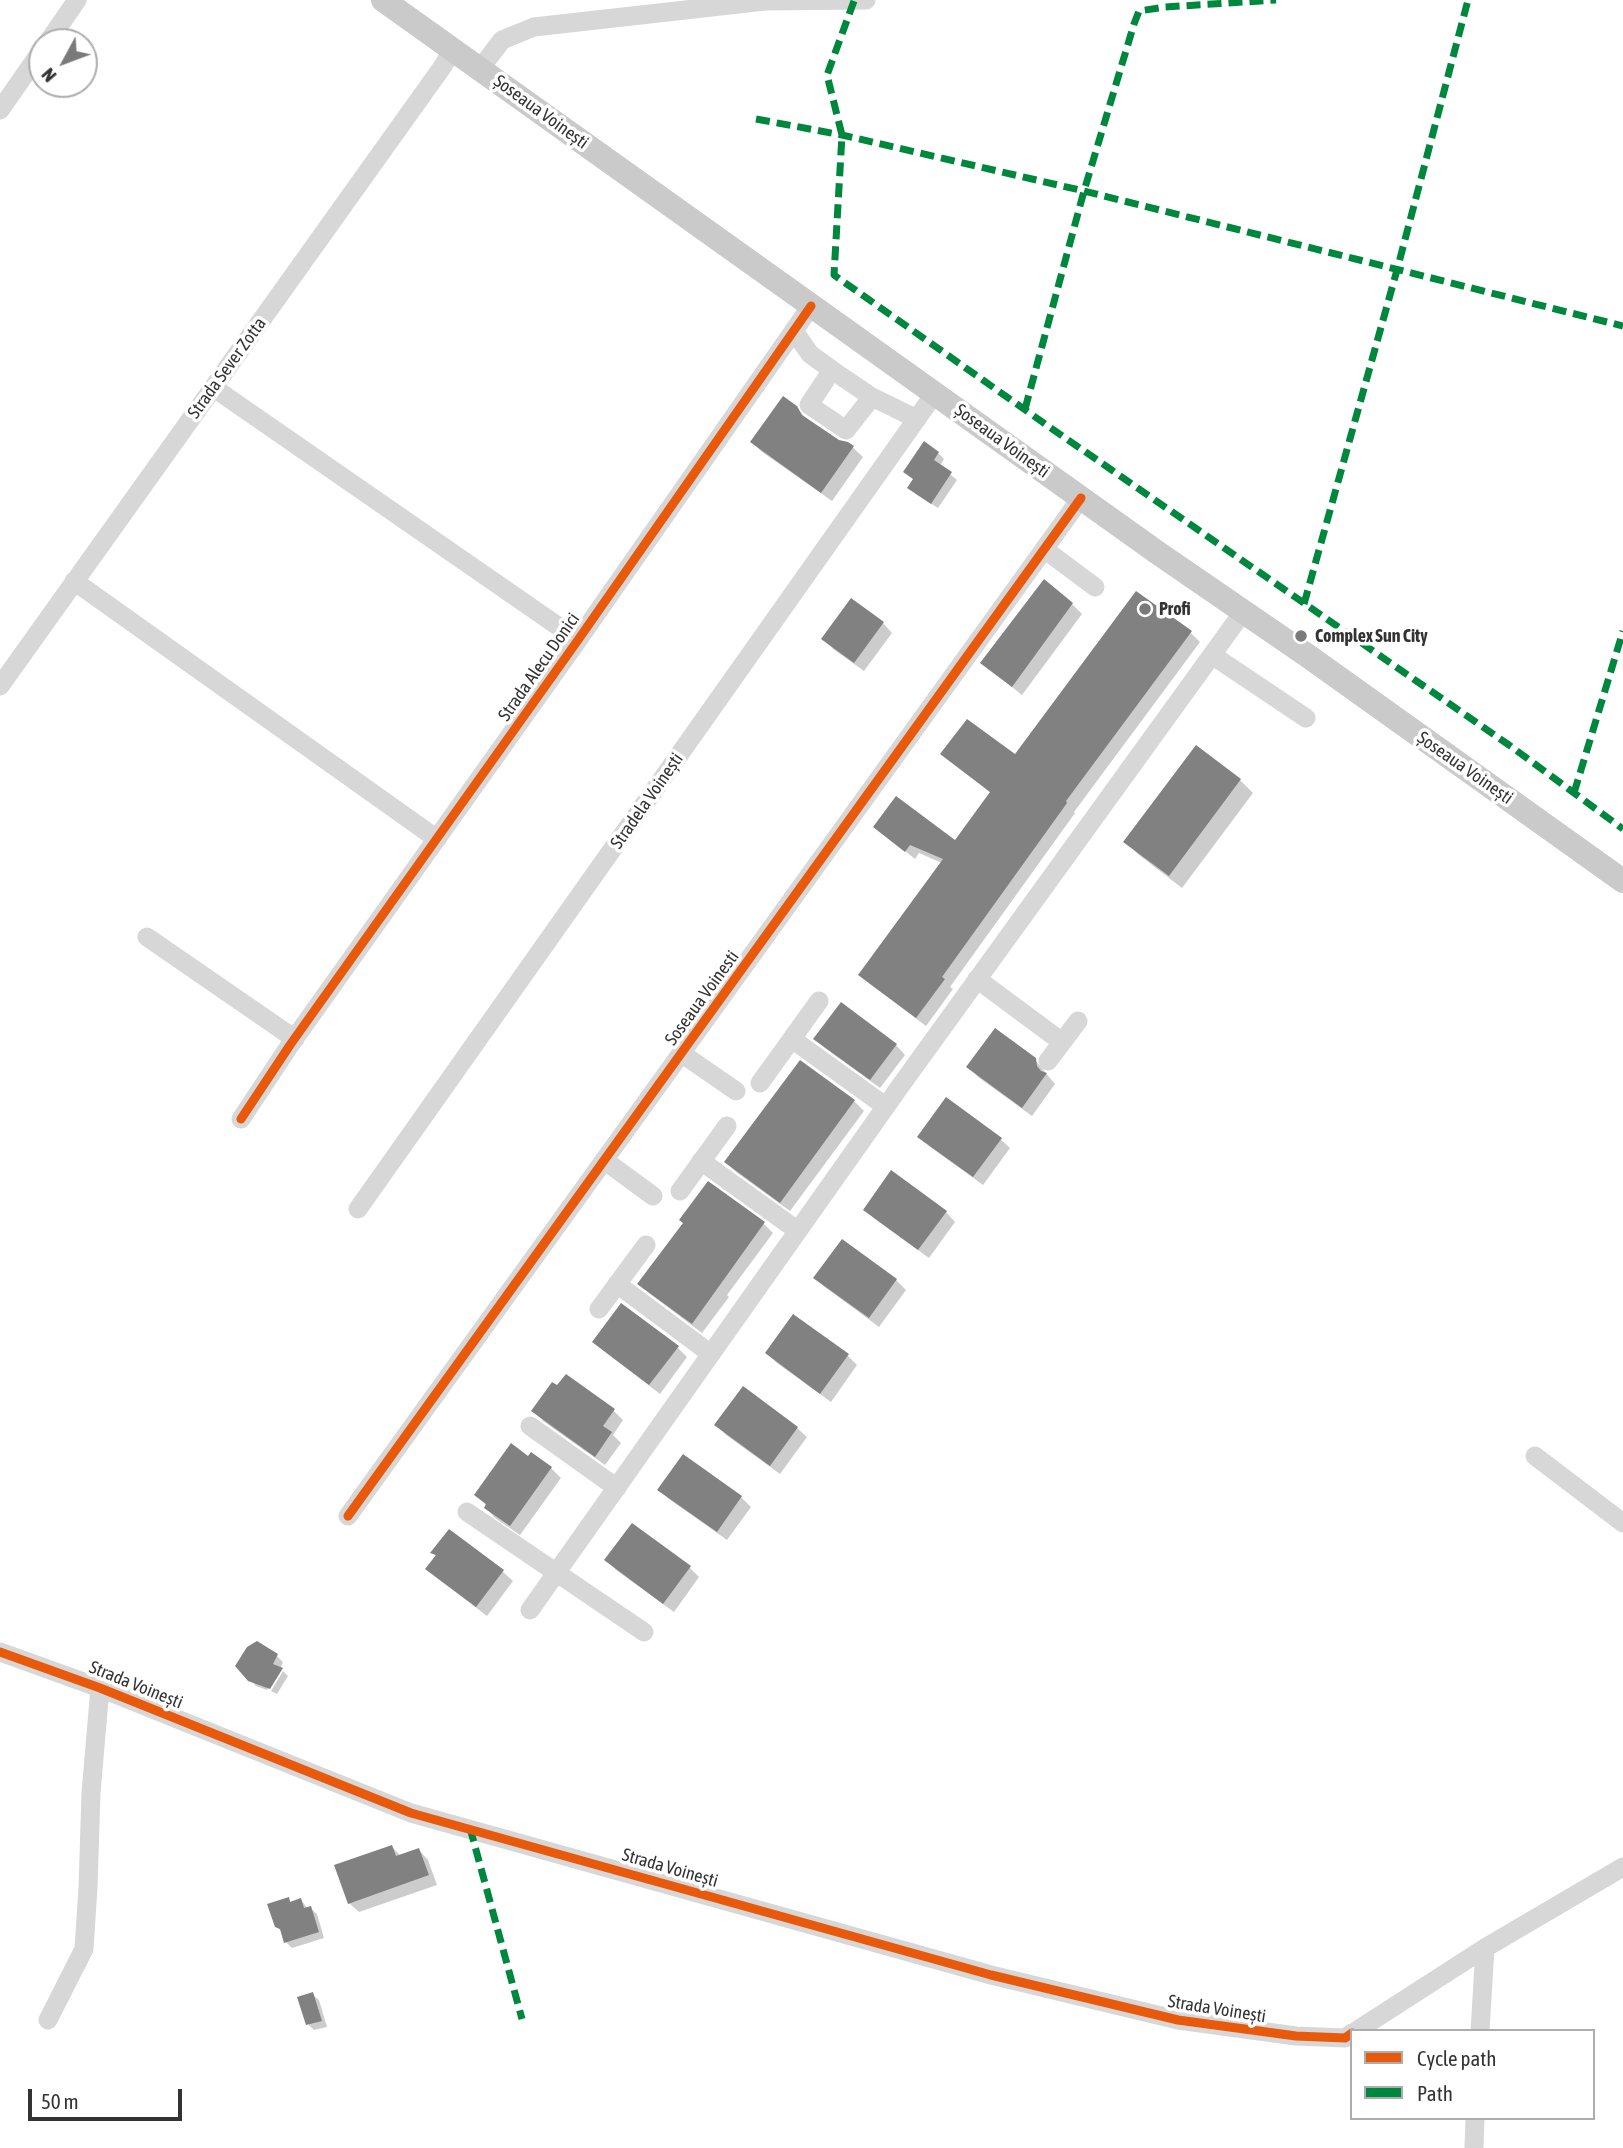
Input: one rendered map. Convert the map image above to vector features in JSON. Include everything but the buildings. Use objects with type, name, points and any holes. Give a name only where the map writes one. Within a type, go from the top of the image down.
[{"type":"main road","name":"Șoseaua Voinești","points":[[383,0],[1623,881]]},
{"type":"street","points":[[58,28],[77,0]]},
{"type":"street","points":[[481,69],[502,40],[534,27],[765,1],[866,0]]},
{"type":"street","name":"Strada Sever Zotta","points":[[0,686],[453,49]]},
{"type":"street","points":[[0,110],[28,70]]},
{"type":"street","name":"Strada Alecu Donici","points":[[241,1119],[811,306]]},
{"type":"street","points":[[794,331],[810,354],[832,370],[872,397],[917,419]]},
{"type":"street","points":[[832,370],[809,405],[846,430],[872,397]]},
{"type":"street","points":[[214,388],[578,640]]},
{"type":"street","name":"Stradela Voinești","points":[[358,1209],[935,393]]},
{"type":"street","name":"Soseaua Voinesti","points":[[348,1516],[1081,498]]},
{"type":"street","points":[[1044,549],[1095,587]]},
{"type":"street","points":[[74,582],[437,839]]},
{"type":"street","points":[[530,1610],[885,1106],[1243,612]]},
{"type":"street","points":[[1212,655],[1306,718]]},
{"type":"street","points":[[147,937],[293,1042]]},
{"type":"street","points":[[977,979],[1062,1042]]},
{"type":"street","points":[[760,1083],[819,1001]]},
{"type":"street","points":[[1048,1061],[1077,1021]]},
{"type":"street","points":[[792,1039],[885,1106]]},
{"type":"street","points":[[681,1053],[736,1091]]},
{"type":"street","points":[[680,1191],[727,1126]]},
{"type":"street","points":[[604,1160],[653,1196]]},
{"type":"street","points":[[701,1161],[798,1231]]},
{"type":"street","points":[[599,1309],[646,1245]]},
{"type":"street","points":[[617,1284],[711,1354]]},
{"type":"street","points":[[530,1426],[617,1488]]},
{"type":"street","points":[[1535,1456],[1623,1522]]},
{"type":"street","points":[[467,1512],[645,1632]]},
{"type":"street","name":"Strada Voinești","points":[[0,1652],[100,1688],[411,1812],[991,1975],[1178,2020],[1296,2036],[1345,2038],[1350,2035]]},
{"type":"street","points":[[48,2020],[84,1949],[91,1793],[100,1688]]},
{"type":"street","name":"Strada Voinești","points":[[1359,2029],[1485,1948],[1623,1867]]},
{"type":"street","points":[[1480,2029],[1485,1948]]},
{"type":"street","points":[[1474,2148],[1475,2120]]},
{"type":"marked path","points":[[1025,409],[1084,191],[1139,11],[1276,0]]},
{"type":"marked path","points":[[1304,604],[1397,270],[1468,0]]},
{"type":"marked path","points":[[854,1],[827,75],[842,135],[834,275],[1509,745],[1623,829]]},
{"type":"marked path","points":[[756,119],[842,135],[1084,191],[1623,326]]},
{"type":"marked path","points":[[1574,793],[1623,631]]},
{"type":"marked path","points":[[470,1828],[522,2019]]},
{"type":"cycle path","points":[[241,1119],[290,1045],[811,306]]},
{"type":"cycle path","points":[[348,1516],[1081,498]]},
{"type":"cycle path","points":[[0,1652],[100,1688],[411,1813],[991,1975],[1178,2020],[1296,2036],[1345,2038],[1350,2034]]},
{"type":"place","name":"Profi","points":[[1145,609]]},
{"type":"place","name":"Complex Sun City","points":[[1301,636]]}]
